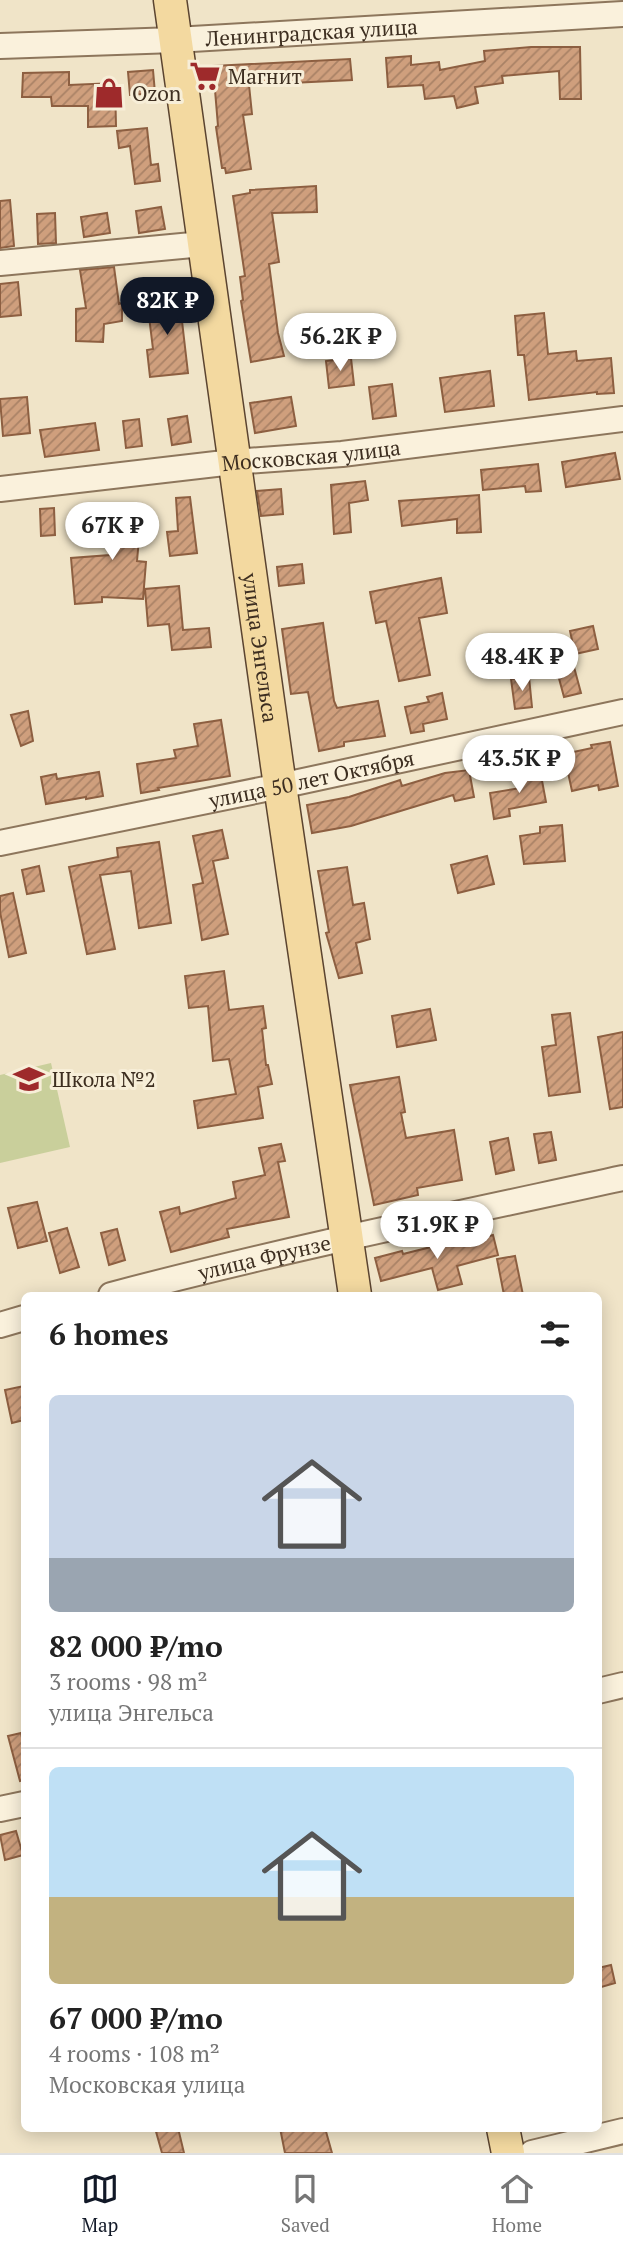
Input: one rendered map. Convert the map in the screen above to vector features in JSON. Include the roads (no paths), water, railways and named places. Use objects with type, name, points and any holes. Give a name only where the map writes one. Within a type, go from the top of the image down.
[{"type":"main road","name":"улица Энгельса","points":[[170,0],[233,462],[354,1292]]},
{"type":"main road","points":[[504,2132],[508,2153]]},
{"type":"street","name":"Ленинградская улица","points":[[0,46],[176,40],[623,14]]},
{"type":"street","points":[[0,263],[203,244]]},
{"type":"street","name":"Московская улица","points":[[0,489],[233,462],[342,454],[623,419]]},
{"type":"street","name":"улица 50 лет Октября","points":[[0,843],[623,712]]},
{"type":"street","name":"улица Фрунзе","points":[[122,1292],[345,1238],[623,1178]]},
{"type":"street","points":[[0,1325],[21,1319]]},
{"type":"street","points":[[602,1690],[623,1685]]},
{"type":"street","points":[[0,1809],[21,1805]]},
{"type":"street","points":[[532,2153],[623,2131]]},
{"type":"place","name":"Магнит","points":[[205,76]]},
{"type":"place","name":"Ozon","points":[[109,93]]},
{"type":"place","name":"Школа №2","points":[[29,1079]]}]
